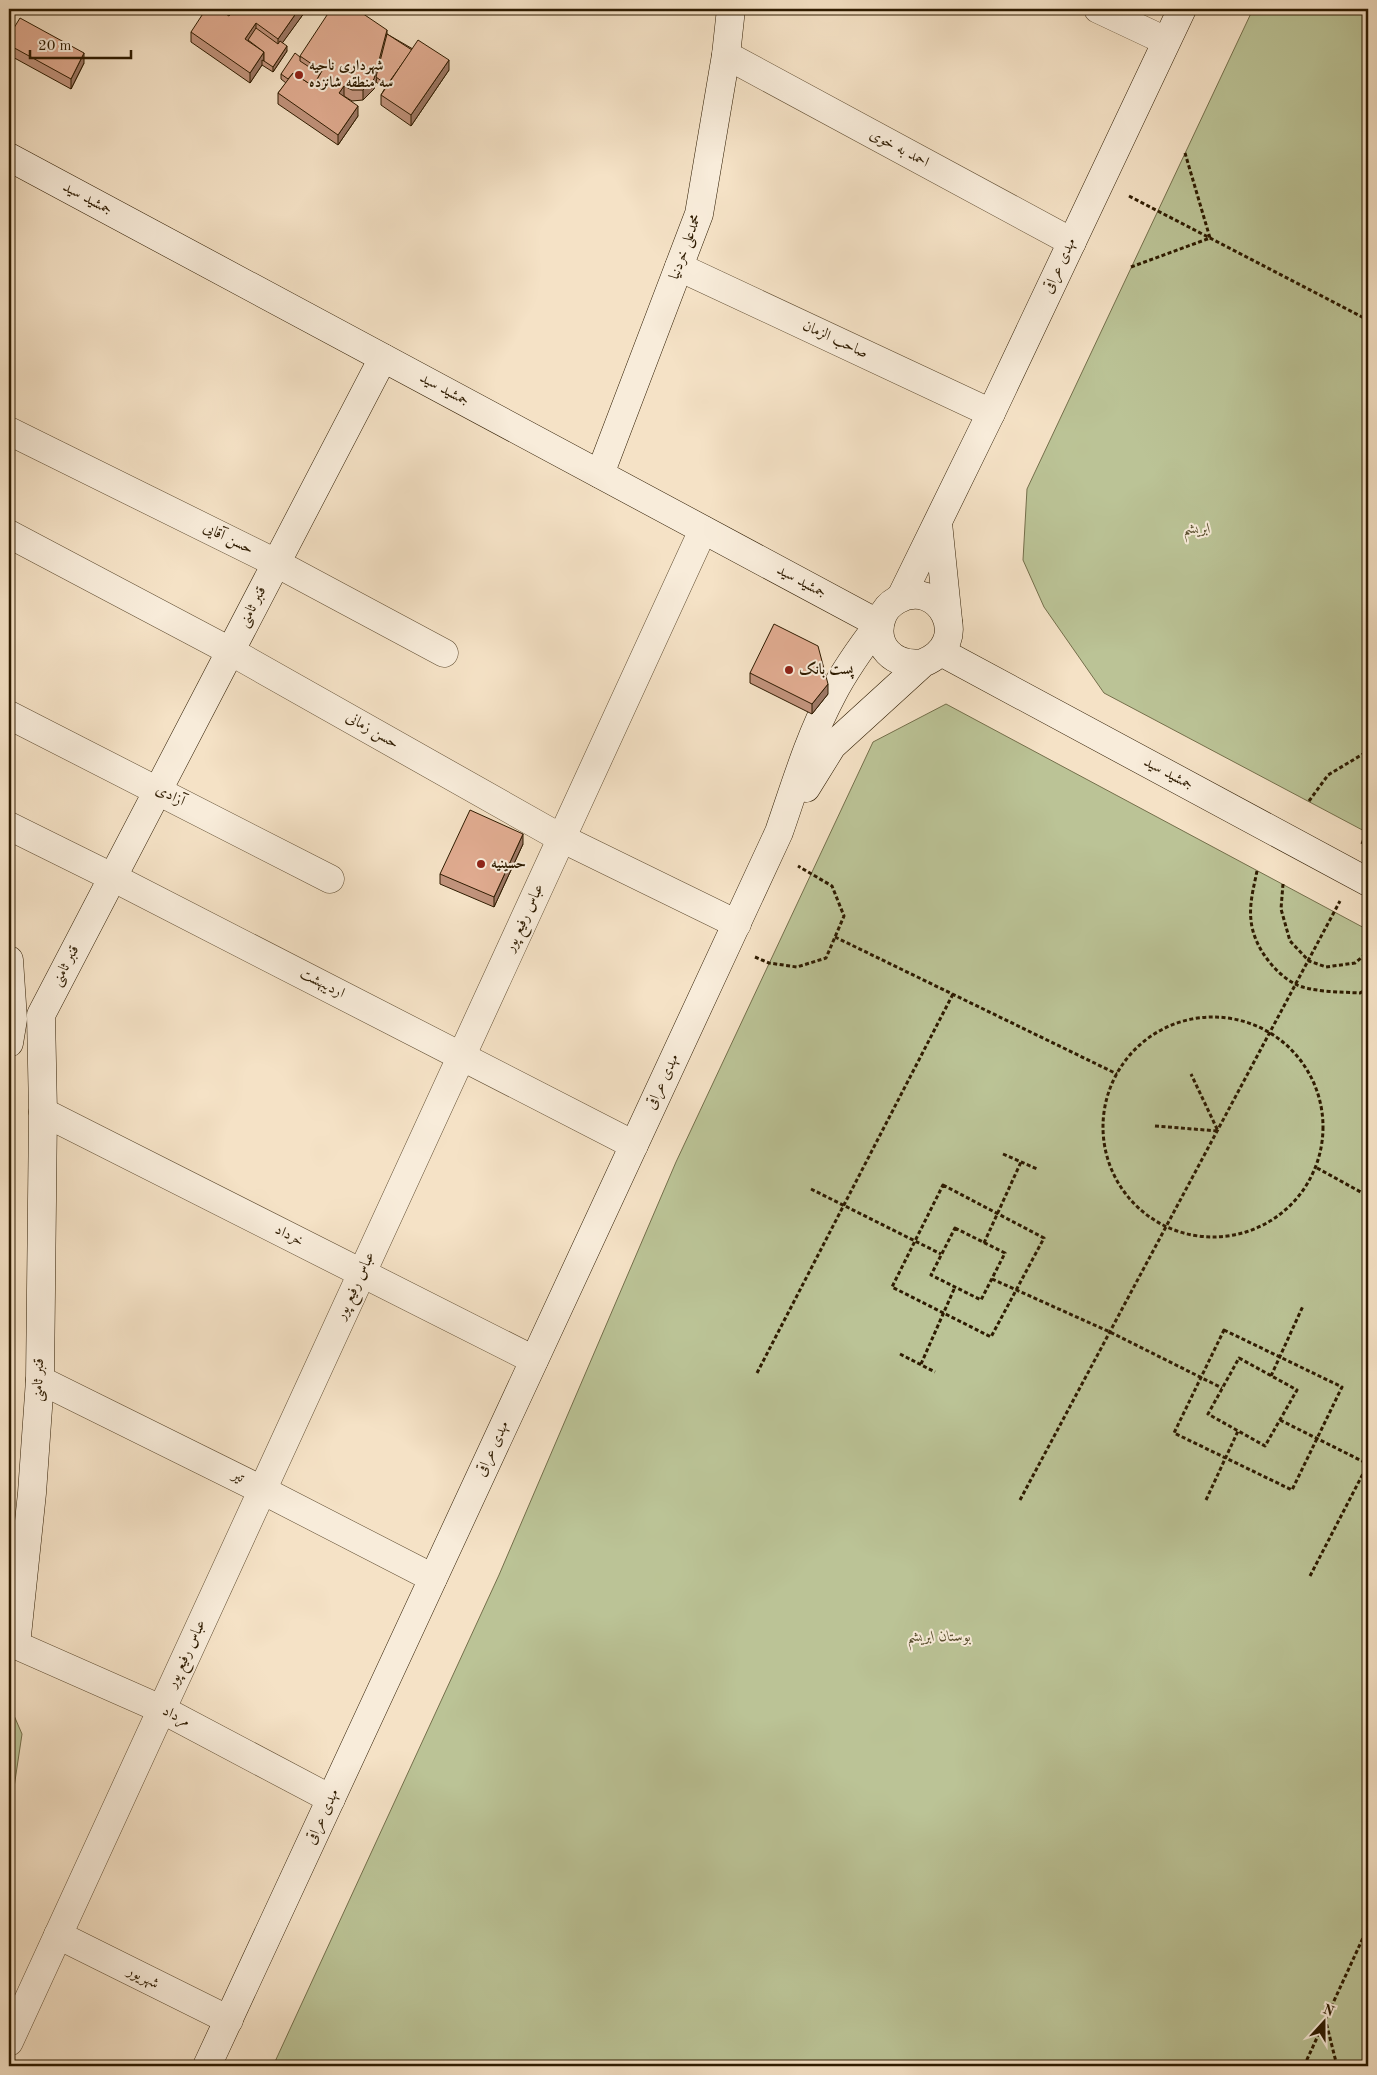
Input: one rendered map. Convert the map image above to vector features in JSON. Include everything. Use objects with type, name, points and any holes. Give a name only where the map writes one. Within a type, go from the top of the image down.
[{"type":"street","name":"محمدعلی خردنیا","points":[[600,474],[699,214],[726,55],[730,9]]},
{"type":"street","points":[[1098,9],[1166,41]]},
{"type":"street","name":"مهدی عراقی","points":[[901,597],[938,524],[1182,9]]},
{"type":"street","name":"احمد به خوی","points":[[726,55],[1072,242]]},
{"type":"street","name":"جمشید سید","points":[[9,157],[879,624]]},
{"type":"street","name":"صاحب الزمان","points":[[679,267],[991,413]]},
{"type":"street","name":"قنبر ثامنی","points":[[16,1645],[32,1493],[40,1380],[43,1112],[41,1015],[383,358]]},
{"type":"street","name":"حسن آقایی","points":[[9,431],[276,563],[444,653]]},
{"type":"street","points":[[774,842],[832,746],[932,658],[947,642],[949,632],[938,524]]},
{"type":"street","name":"عباس رفیع پور","points":[[9,2042],[703,530]]},
{"type":"street","name":"حسن زمانی","points":[[9,534],[230,650],[732,935]]},
{"type":"street","points":[[774,842],[810,742],[832,695],[861,648],[879,624],[883,613],[890,603],[901,597],[912,595],[925,596],[944,610],[948,620]]},
{"type":"street","points":[[879,624],[884,648],[891,656],[901,662],[912,664],[932,658]]},
{"type":"street","name":"جمشید سید","points":[[932,658],[1360,877]]},
{"type":"street","name":"آزادی","points":[[9,715],[330,879]]},
{"type":"street","name":"اردیبهشت","points":[[9,826],[462,1055],[634,1145]]},
{"type":"street","name":"مهدی عراقی","points":[[207,2066],[774,842]]},
{"type":"street","points":[[9,960],[13,1019],[9,1043]]},
{"type":"street","name":"خرداد","points":[[43,1112],[534,1360]]},
{"type":"street","name":"تیر","points":[[40,1380],[262,1490],[433,1578]]},
{"type":"street","name":"مرداد","points":[[16,1645],[161,1709],[331,1799]]},
{"type":"street","name":"شهریور","points":[[58,1935],[229,2020]]},
{"type":"path","points":[[1184,153],[1210,238]]},
{"type":"path","points":[[1100,182],[1368,320]]},
{"type":"path","points":[[1131,267],[1210,238]]},
{"type":"path","points":[[1310,801],[1328,776],[1363,754],[1368,753]]},
{"type":"path","points":[[732,935],[769,963],[797,967],[826,958],[844,916],[832,886],[774,842]]},
{"type":"path","points":[[1257,871],[1253,889],[1251,920],[1259,947],[1276,969],[1296,985],[1360,993],[1368,988]]},
{"type":"path","points":[[1020,1500],[1335,912],[1360,877]]},
{"type":"path","points":[[1284,884],[1281,909],[1290,941],[1309,961],[1326,967],[1355,962],[1368,952]]},
{"type":"path","points":[[835,937],[1117,1074]]},
{"type":"path","points":[[757,1373],[953,994]]},
{"type":"path","points":[[1217,1017],[1251,1024],[1270,1034],[1282,1041],[1306,1067],[1320,1099],[1324,1134],[1317,1168],[1299,1198],[1272,1221],[1246,1232],[1237,1235],[1200,1237],[1166,1227],[1133,1204],[1112,1173],[1103,1136],[1106,1098],[1117,1074],[1122,1065],[1148,1038],[1182,1021],[1217,1017]]},
{"type":"path","points":[[1191,1074],[1218,1131]]},
{"type":"path","points":[[1155,1126],[1218,1131]]},
{"type":"path","points":[[1003,1154],[1037,1168]]},
{"type":"path","points":[[984,1243],[1021,1162]]},
{"type":"path","points":[[1317,1168],[1368,1196]]},
{"type":"path","points":[[943,1186],[998,1214],[1044,1238],[991,1337],[892,1287],[943,1186]]},
{"type":"path","points":[[811,1190],[941,1254]]},
{"type":"path","points":[[955,1228],[984,1243],[1005,1253],[981,1300],[931,1274],[955,1228]]},
{"type":"path","points":[[992,1279],[1110,1332],[1222,1388]]},
{"type":"path","points":[[921,1364],[945,1314],[955,1287]]},
{"type":"path","points":[[1271,1376],[1303,1306]]},
{"type":"path","points":[[1224,1330],[1342,1387],[1292,1490],[1174,1433],[1201,1378],[1224,1330]]},
{"type":"path","points":[[900,1354],[935,1372]]},
{"type":"path","points":[[1239,1358],[1271,1376],[1297,1390],[1265,1446],[1208,1414],[1239,1358]]},
{"type":"path","points":[[1280,1420],[1368,1464],[1310,1576]]},
{"type":"path","points":[[1206,1500],[1238,1431]]},
{"type":"path","points":[[9,1762],[13,1790]]},
{"type":"path","points":[[1304,2066],[1368,1927]]},
{"type":"path","points":[[1325,2017],[1337,2066]]},
{"type":"green space","name":"ابریشم","points":[[1253,9],[1368,9],[1368,833],[1104,693],[1044,607],[1023,560],[1027,489]]},
{"type":"green space","name":"بوستان ابریشم","points":[[946,704],[1368,930],[1368,2066],[273,2066],[499,1575],[676,1162],[873,742]]},
{"type":"green space","points":[[9,1704],[22,1734],[9,1821]]},
{"type":"building","points":[[206,9],[218,9],[229,16],[234,9],[299,9],[278,39],[256,23],[245,39],[264,52],[250,73],[191,32]]},
{"type":"building","points":[[331,9],[356,9],[387,30],[374,79],[363,90],[352,90],[344,86],[339,93],[358,106],[338,135],[278,93],[293,73],[313,86],[322,71],[300,56]]},
{"type":"building","points":[[20,18],[84,53],[71,79],[9,45],[9,36]]},
{"type":"building","points":[[256,28],[278,44],[280,41],[287,46],[273,67],[264,61],[264,52],[248,40]]},
{"type":"building","points":[[387,34],[412,50],[387,85],[376,77]]},
{"type":"building","points":[[418,40],[449,60],[411,115],[381,95]]},
{"type":"building","points":[[295,53],[300,57],[300,61],[320,74],[313,86],[293,73],[288,79],[281,74]]},
{"type":"building","name":"پست بانک","points":[[774,624],[818,646],[828,684],[812,704],[750,673]]},
{"type":"building","name":"حسینیه","points":[[470,810],[523,834],[494,897],[440,874]]},
{"type":"place","name":"شهرداری ناحیه سه منطقه شانزده","points":[[299,75]]},
{"type":"place","name":"پست بانک","points":[[789,670]]},
{"type":"place","name":"حسینیه","points":[[481,864]]}]
